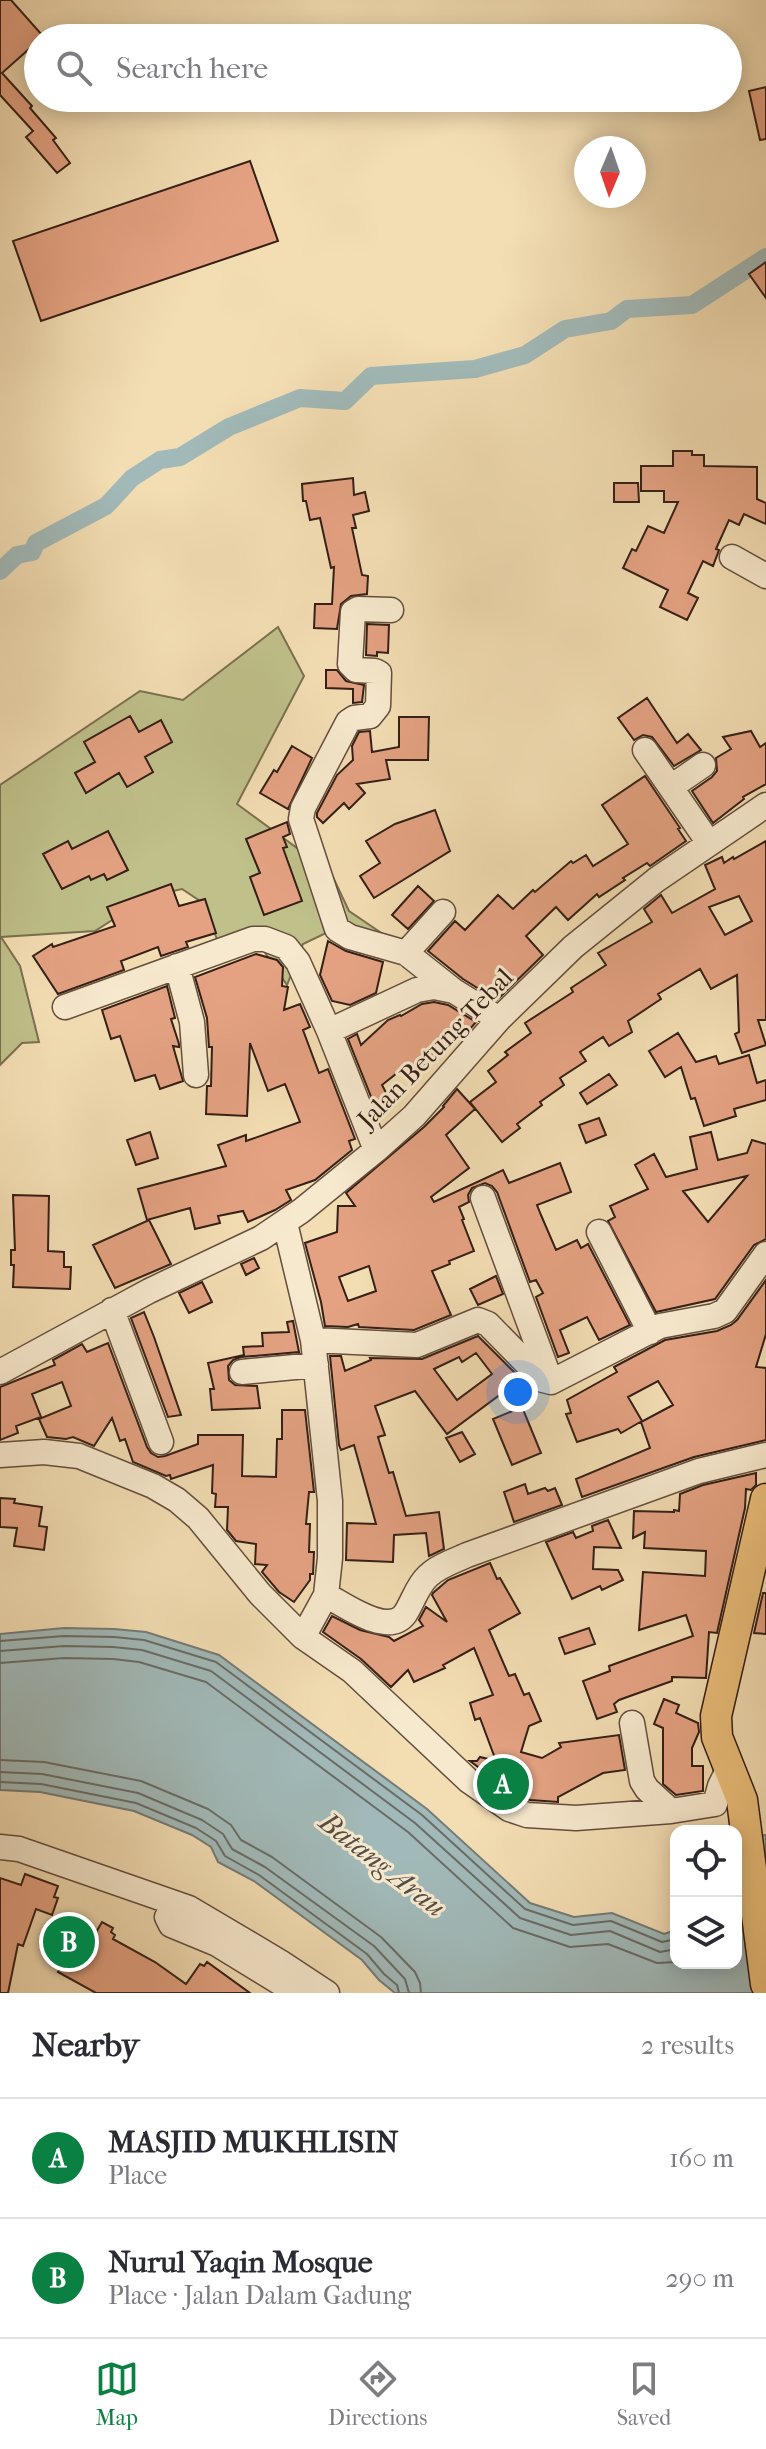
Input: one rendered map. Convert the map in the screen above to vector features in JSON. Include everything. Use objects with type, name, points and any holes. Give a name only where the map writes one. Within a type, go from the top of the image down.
[{"type":"main road","points":[[766,1499],[716,1716],[717,1737],[742,1800],[766,1984]]},
{"type":"street","points":[[732,557],[766,576]]},
{"type":"street","points":[[391,610],[358,609],[353,612],[350,664],[356,670],[379,673],[378,706],[370,716],[348,722],[303,808],[301,819],[337,929],[350,937],[406,953],[454,991],[499,1019]]},
{"type":"street","points":[[645,750],[709,843]]},
{"type":"street","points":[[671,787],[703,765]]},
{"type":"street","name":"Jalan Betung Tebal","points":[[0,1372],[112,1310],[261,1238],[285,1223],[376,1150],[430,1099],[499,1019],[573,947],[619,908],[766,805]]},
{"type":"street","points":[[406,953],[443,912]]},
{"type":"street","points":[[65,1007],[253,939],[276,942],[286,947],[298,962],[376,1150]]},
{"type":"street","points":[[177,966],[192,1022],[196,1075]]},
{"type":"street","points":[[329,1031],[417,990],[434,987],[454,991]]},
{"type":"street","points":[[483,1198],[551,1382]]},
{"type":"street","points":[[285,1223],[313,1340],[330,1501],[330,1558],[326,1595],[303,1637]]},
{"type":"street","points":[[599,1232],[650,1332]]},
{"type":"street","points":[[313,1340],[417,1345],[478,1320],[488,1324],[543,1380],[551,1382],[668,1324],[714,1316],[725,1311],[766,1254]]},
{"type":"street","points":[[112,1310],[161,1442]]},
{"type":"street","points":[[242,1372],[316,1365]]},
{"type":"street","points":[[0,1455],[44,1452],[79,1456],[165,1493],[198,1518],[260,1594],[303,1637],[352,1671],[475,1786],[509,1809],[527,1815],[566,1818],[671,1811],[715,1804],[729,1768]]},
{"type":"street","points":[[326,1595],[377,1621],[396,1622],[406,1613],[423,1581],[438,1568],[686,1476],[766,1455]]},
{"type":"street","points":[[632,1723],[642,1781],[671,1811]]},
{"type":"street","points":[[0,1847],[19,1849],[189,1908],[327,1993]]},
{"type":"street","points":[[189,1908],[172,1910],[167,1917],[168,1922],[217,1944],[297,1993]]},
{"type":"green space","points":[[278,627],[304,676],[237,804],[331,873],[349,911],[383,934],[328,932],[303,944],[287,985],[257,941],[220,947],[203,903],[182,889],[150,896],[95,931],[1,937],[20,966],[39,1042],[22,1043],[0,1065],[0,785],[140,691],[183,700]]},
{"type":"water","name":"Batang Arau","points":[[64,1628],[146,1632],[219,1655],[427,1809],[530,1903],[574,1917],[612,1913],[664,1934],[670,1932],[670,1969],[742,1969],[742,1838],[766,1835],[766,1993],[395,1993],[362,1960],[254,1881],[218,1862],[211,1847],[192,1835],[134,1811],[40,1792],[0,1790],[0,1634]]},
{"type":"building","points":[[0,0],[11,0],[32,24],[24,24],[24,53],[2,73],[24,97],[24,112],[33,112],[56,138],[53,140],[70,163],[57,173],[26,137],[33,131],[0,95]]},
{"type":"building","points":[[766,87],[766,139],[760,140],[749,91]]},
{"type":"building","points":[[250,161],[278,241],[41,321],[13,241]]},
{"type":"building","points":[[766,262],[766,298],[749,274]]},
{"type":"building","points":[[673,451],[692,451],[692,455],[704,455],[704,466],[757,467],[757,499],[766,503],[766,524],[744,514],[739,525],[729,520],[716,549],[719,550],[713,566],[703,561],[688,593],[698,598],[687,620],[660,607],[668,590],[623,568],[632,549],[636,551],[648,526],[664,533],[678,502],[664,502],[664,491],[641,491],[641,466],[673,466]]},
{"type":"building","points":[[353,478],[354,495],[365,492],[369,511],[353,515],[356,528],[352,528],[362,575],[368,576],[367,594],[351,596],[341,604],[337,629],[314,628],[315,604],[332,604],[334,567],[331,568],[320,518],[310,520],[306,501],[303,501],[302,484]]},
{"type":"building","points":[[614,483],[638,483],[639,502],[614,502]]},
{"type":"building","points":[[367,624],[389,625],[388,653],[366,655]]},
{"type":"building","points":[[326,670],[337,670],[346,681],[364,685],[362,702],[353,703],[353,689],[326,688]]},
{"type":"building","points":[[647,698],[677,743],[688,734],[701,750],[674,766],[652,737],[643,735],[634,740],[618,718]]},
{"type":"building","points":[[130,716],[139,732],[161,720],[172,742],[145,757],[153,772],[127,787],[119,773],[86,793],[75,773],[95,762],[84,742]]},
{"type":"building","points":[[399,717],[429,717],[428,760],[386,760],[390,779],[357,784],[365,793],[349,809],[344,803],[323,823],[317,813],[337,775],[353,760],[352,746],[359,732],[370,731],[372,752],[399,747]]},
{"type":"building","points":[[751,731],[760,747],[766,743],[766,784],[743,797],[713,823],[692,791],[712,777],[717,771],[716,758],[731,749],[723,737]]},
{"type":"building","points":[[292,746],[312,758],[288,809],[260,793]]},
{"type":"building","points":[[645,776],[686,841],[650,866],[647,863],[623,878],[625,880],[599,897],[597,894],[568,920],[556,907],[526,936],[543,955],[497,1000],[463,979],[428,951],[455,921],[465,930],[498,895],[513,909],[571,861],[573,863],[586,855],[593,866],[628,844],[602,805]]},
{"type":"building","points":[[435,810],[450,851],[374,898],[360,876],[380,863],[366,841],[395,824]]},
{"type":"building","points":[[287,822],[290,834],[283,837],[287,847],[283,848],[302,901],[264,915],[250,877],[260,873],[246,839]]},
{"type":"building","points":[[108,831],[128,870],[107,880],[104,874],[91,880],[89,876],[62,889],[43,854],[68,841],[72,849]]},
{"type":"building","points":[[766,841],[766,1020],[758,1020],[766,1045],[742,1053],[735,1034],[739,1032],[737,975],[711,989],[700,969],[658,994],[661,999],[628,1021],[632,1032],[609,1046],[603,1037],[580,1052],[586,1061],[560,1078],[564,1085],[540,1102],[542,1105],[517,1124],[520,1128],[502,1142],[470,1102],[496,1082],[488,1071],[508,1055],[505,1052],[531,1033],[525,1023],[573,992],[571,988],[606,965],[598,953],[652,922],[644,909],[661,895],[672,913],[715,889],[705,865],[722,857],[724,863]],"holes":[[[739,896],[752,921],[725,935],[709,907]]]},
{"type":"building","points":[[171,884],[179,906],[205,899],[216,933],[186,942],[188,947],[161,956],[158,947],[121,961],[124,970],[58,994],[33,956],[52,944],[53,947],[115,926],[107,907]]},
{"type":"building","points":[[418,886],[434,901],[408,929],[392,915]]},
{"type":"building","points":[[328,941],[346,951],[383,962],[376,993],[350,1005],[332,1001],[320,975]]},
{"type":"building","points":[[256,954],[277,960],[283,967],[282,986],[288,987],[284,1010],[300,1004],[310,1027],[303,1030],[319,1073],[328,1069],[355,1139],[349,1141],[352,1150],[315,1180],[286,1190],[291,1200],[248,1222],[243,1211],[218,1216],[220,1223],[195,1229],[190,1208],[147,1220],[138,1189],[226,1166],[218,1145],[246,1135],[246,1141],[300,1122],[285,1084],[268,1091],[250,1043],[247,1116],[206,1114],[207,1086],[211,1086],[212,1047],[209,1047],[207,1018],[195,977]]},
{"type":"building","points":[[167,986],[175,1018],[171,1019],[179,1044],[179,1047],[173,1046],[183,1081],[160,1089],[155,1075],[135,1081],[120,1036],[111,1039],[102,1010]]},
{"type":"building","points":[[434,1002],[448,1005],[476,1022],[464,1036],[459,1031],[420,1068],[418,1065],[411,1072],[406,1066],[382,1085],[393,1106],[378,1114],[348,1039],[357,1034],[361,1045],[388,1020],[422,1004]]},
{"type":"building","points":[[678,1033],[696,1062],[716,1056],[719,1064],[749,1055],[757,1083],[766,1080],[766,1100],[734,1109],[736,1116],[704,1126],[681,1067],[665,1077],[649,1051]]},
{"type":"building","points":[[609,1074],[617,1085],[587,1104],[580,1093]]},
{"type":"building","points":[[457,1089],[475,1109],[446,1135],[469,1168],[431,1197],[434,1202],[503,1170],[509,1183],[560,1163],[571,1192],[537,1205],[556,1250],[577,1240],[581,1248],[588,1244],[630,1325],[599,1340],[587,1317],[560,1330],[569,1353],[558,1357],[536,1297],[543,1293],[536,1280],[530,1282],[497,1192],[485,1183],[472,1188],[468,1195],[469,1202],[459,1207],[474,1251],[432,1271],[451,1315],[414,1330],[359,1327],[358,1324],[325,1326],[305,1243],[337,1232],[338,1206],[355,1206],[346,1193],[424,1127]],"holes":[[[369,1266],[376,1291],[348,1301],[339,1277]]]},
{"type":"building","points":[[599,1118],[606,1135],[586,1143],[579,1125]]},
{"type":"building","points":[[150,1132],[158,1158],[136,1165],[127,1140]]},
{"type":"building","points":[[711,1132],[718,1160],[747,1153],[752,1140],[766,1144],[766,1239],[754,1245],[715,1299],[656,1312],[608,1221],[615,1217],[610,1206],[648,1189],[635,1165],[654,1154],[666,1177],[697,1169],[690,1137]],"holes":[[[747,1176],[708,1222],[683,1191]]]},
{"type":"building","points":[[13,1195],[49,1196],[48,1251],[64,1252],[64,1267],[71,1267],[70,1289],[13,1287]]},
{"type":"building","points":[[149,1220],[171,1264],[115,1288],[93,1245]]},
{"type":"building","points":[[254,1258],[259,1268],[246,1275],[241,1264]]},
{"type":"building","points":[[496,1276],[503,1294],[478,1305],[470,1289]]},
{"type":"building","points":[[766,1280],[766,1334],[756,1367],[766,1368],[766,1440],[694,1457],[582,1497],[576,1479],[650,1448],[641,1422],[673,1405],[658,1381],[628,1397],[642,1421],[621,1433],[618,1429],[577,1442],[566,1414],[571,1413],[567,1400],[617,1372],[614,1367],[665,1340],[717,1331],[731,1325]]},
{"type":"building","points":[[202,1282],[212,1302],[189,1313],[179,1293]]},
{"type":"building","points":[[144,1312],[181,1415],[168,1417],[131,1318]]},
{"type":"building","points":[[293,1321],[299,1352],[241,1357],[228,1366],[229,1380],[235,1385],[257,1386],[260,1408],[212,1410],[210,1389],[214,1389],[208,1363],[244,1355],[243,1347],[263,1346],[262,1333],[289,1332],[287,1322]]},
{"type":"building","points":[[478,1336],[521,1379],[447,1434],[415,1391],[375,1406],[385,1435],[378,1437],[389,1473],[393,1472],[406,1516],[439,1512],[444,1549],[429,1556],[426,1533],[394,1535],[393,1562],[346,1560],[347,1523],[376,1524],[354,1445],[341,1450],[339,1445],[330,1356],[341,1356],[345,1371],[370,1358],[422,1359]],"holes":[[[476,1353],[492,1374],[457,1400],[434,1369],[459,1357],[462,1362]]]},
{"type":"building","points":[[108,1343],[147,1447],[158,1457],[198,1444],[198,1435],[243,1435],[242,1476],[276,1477],[277,1439],[282,1439],[282,1410],[305,1410],[314,1492],[309,1492],[306,1524],[310,1524],[309,1552],[314,1552],[313,1574],[310,1574],[310,1580],[294,1602],[279,1592],[262,1572],[267,1565],[255,1564],[256,1544],[236,1541],[227,1530],[228,1507],[215,1507],[213,1465],[171,1479],[170,1475],[133,1462],[125,1439],[120,1441],[112,1418],[94,1446],[73,1437],[47,1437],[39,1419],[71,1406],[62,1382],[32,1394],[41,1417],[16,1426],[18,1433],[0,1440],[0,1387],[55,1365],[53,1360],[82,1344],[87,1352]]},
{"type":"building","points":[[522,1407],[541,1453],[512,1465],[493,1419]]},
{"type":"building","points":[[462,1432],[475,1454],[460,1462],[446,1438]]},
{"type":"building","points":[[756,1473],[756,1485],[751,1490],[746,1489],[745,1508],[717,1633],[709,1632],[706,1678],[672,1677],[672,1681],[619,1700],[614,1704],[617,1712],[597,1719],[583,1681],[610,1671],[609,1666],[693,1636],[686,1615],[639,1630],[643,1572],[705,1576],[706,1551],[644,1548],[645,1532],[633,1538],[634,1511],[679,1511],[680,1494],[703,1485]]},
{"type":"building","points":[[525,1484],[528,1494],[555,1488],[562,1505],[514,1522],[504,1492]]},
{"type":"building","points":[[0,1498],[42,1507],[39,1526],[47,1527],[44,1550],[14,1546],[17,1528],[0,1527]]},
{"type":"building","points":[[608,1520],[621,1548],[594,1547],[593,1569],[618,1570],[623,1580],[602,1590],[600,1586],[572,1599],[546,1542],[573,1532],[576,1538],[593,1531],[592,1526]]},
{"type":"building","points":[[490,1563],[520,1613],[489,1630],[509,1676],[515,1674],[524,1695],[529,1693],[541,1721],[529,1726],[521,1752],[542,1758],[561,1747],[559,1743],[619,1735],[625,1770],[603,1773],[558,1797],[558,1802],[530,1800],[516,1795],[470,1761],[477,1761],[480,1757],[496,1761],[480,1718],[475,1720],[470,1703],[493,1695],[474,1648],[443,1665],[445,1668],[414,1682],[408,1670],[391,1687],[361,1659],[323,1632],[332,1616],[360,1630],[394,1641],[423,1626],[419,1620],[426,1607],[447,1622],[433,1593],[448,1580]]},
{"type":"building","points":[[763,1593],[766,1593],[766,1634],[754,1633]]},
{"type":"building","points":[[589,1628],[595,1644],[565,1654],[559,1638]]},
{"type":"building","points":[[664,1699],[679,1705],[676,1713],[698,1723],[699,1732],[692,1748],[692,1766],[703,1766],[703,1791],[676,1795],[663,1784],[663,1728],[654,1724]]},
{"type":"building","points":[[25,1874],[58,1886],[54,1897],[58,1898],[52,1915],[36,1909],[23,1946],[18,1944],[8,1993],[0,1993],[0,1878],[21,1885]]},
{"type":"building","points":[[62,1918],[95,1934],[102,1922],[113,1928],[113,1939],[155,1962],[186,1984],[200,1964],[204,1966],[207,1962],[250,1993],[96,1993],[58,1972],[64,1961],[45,1951]]},
{"type":"waterway","points":[[0,571],[17,555],[32,552],[36,543],[106,506],[132,478],[160,460],[180,457],[229,427],[300,398],[345,401],[371,376],[475,369],[525,355],[565,329],[611,321],[627,309],[692,305],[766,257]]},
{"type":"place","name":"MASJID MUKHLISIN","points":[[503,1784]]},
{"type":"place","name":"Nurul Yaqin Mosque","points":[[69,1942]]}]
